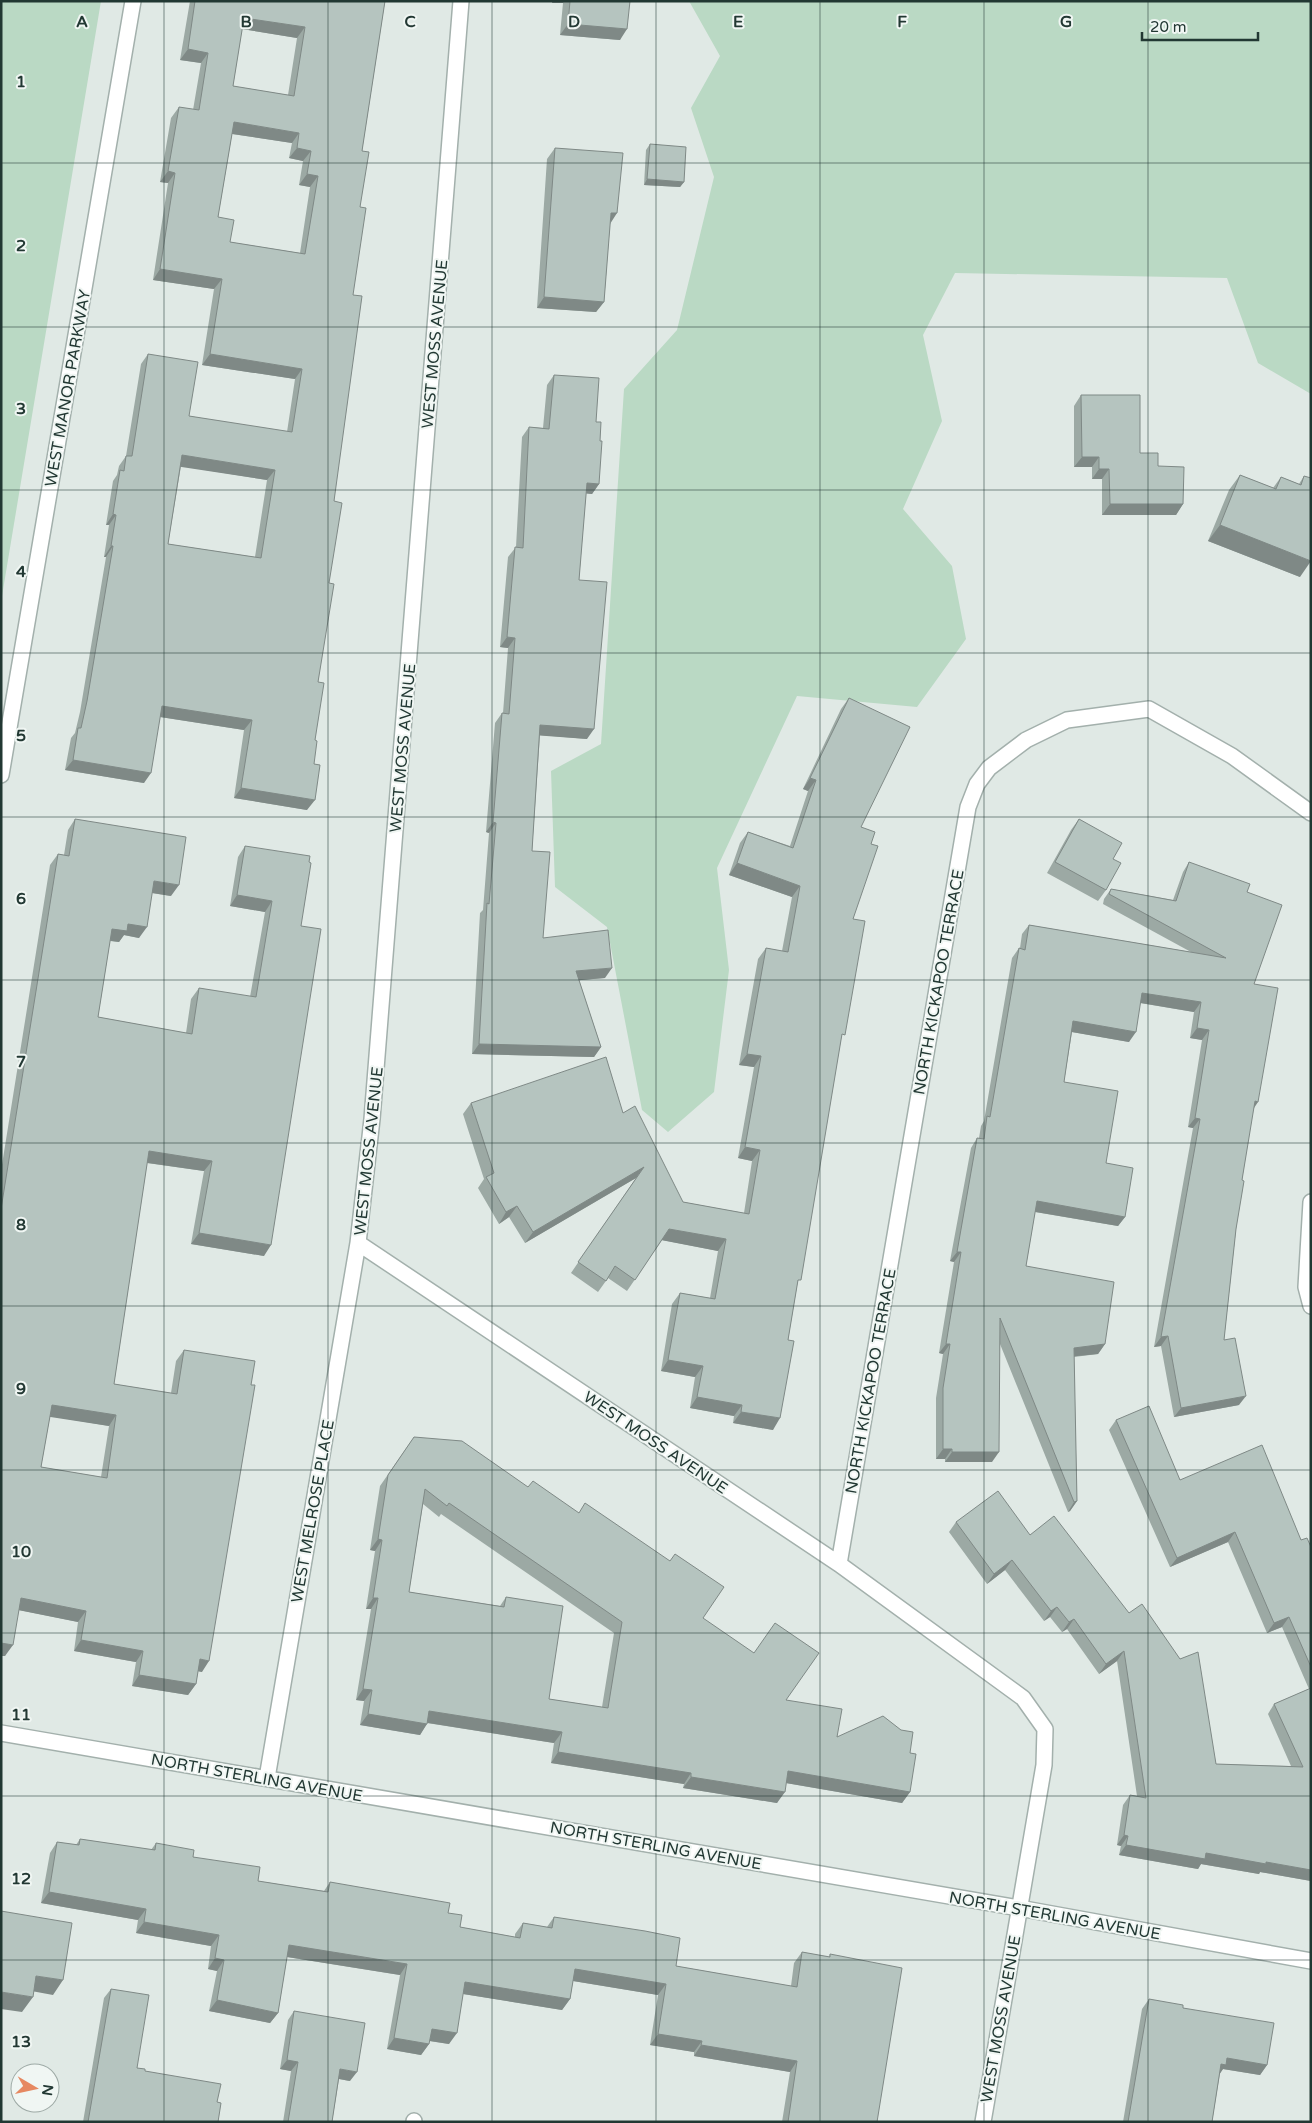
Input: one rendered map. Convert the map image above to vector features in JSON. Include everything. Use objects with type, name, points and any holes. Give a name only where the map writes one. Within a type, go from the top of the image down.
[{"type":"street","name":"WEST MANOR PARKWAY","points":[[1,775],[133,1]]},
{"type":"street","name":"WEST MOSS AVENUE","points":[[461,1],[372,1119],[358,1243],[838,1564],[1023,1698],[1045,1729],[1044,1766],[983,2122]]},
{"type":"street","name":"NORTH KICKAPOO TERRACE","points":[[838,1564],[968,807],[977,784],[989,768],[1005,754],[1026,740],[1067,720],[1149,709],[1232,756],[1311,813]]},
{"type":"street","points":[[1311,1202],[1306,1287],[1311,1306]]},
{"type":"street","name":"WEST MELROSE PLACE","points":[[267,1778],[358,1243]]},
{"type":"street","name":"NORTH STERLING AVENUE","points":[[1,1733],[1311,1960]]},
{"type":"green space","points":[[1,1],[101,1],[1,602]]},
{"type":"green space","points":[[689,1],[1311,1],[1311,394],[1258,363],[1227,278],[955,273],[923,335],[942,421],[903,509],[952,566],[966,639],[917,707],[797,696],[717,868],[729,970],[714,1092],[668,1132],[642,1110],[607,927],[555,887],[551,771],[601,744],[624,389],[677,330],[714,177],[691,108],[720,56]]},
{"type":"building","points":[[195,1],[385,1],[362,151],[369,152],[360,207],[366,208],[353,295],[362,296],[334,501],[342,503],[329,583],[334,584],[318,682],[324,683],[315,740],[317,741],[314,764],[320,765],[315,800],[241,788],[252,720],[162,706],[151,773],[73,760],[78,728],[81,728],[87,701],[113,546],[111,546],[116,515],[113,514],[120,470],[124,471],[126,456],[132,456],[148,354],[198,362],[189,416],[292,432],[302,369],[210,354],[222,279],[160,269],[175,173],[168,171],[179,107],[199,110],[208,53],[188,49]],"holes":[[[244,18],[305,27],[294,96],[233,86]],[[234,122],[299,133],[297,148],[311,151],[307,174],[318,176],[305,254],[230,242],[234,220],[218,217]],[[182,455],[275,470],[261,558],[168,544]]]},
{"type":"building","points":[[570,1],[630,1],[627,29],[568,24]]},
{"type":"building","points":[[650,144],[686,147],[684,182],[647,179]]},
{"type":"building","points":[[555,148],[623,153],[617,213],[611,213],[604,302],[544,297]]},
{"type":"building","points":[[554,375],[599,378],[596,422],[601,422],[600,441],[602,441],[599,484],[587,483],[579,580],[607,582],[594,729],[540,725],[532,851],[550,852],[543,938],[608,930],[612,968],[576,971],[601,1047],[479,1044],[487,903],[489,904],[496,823],[493,822],[502,713],[509,714],[515,638],[507,637],[515,547],[523,548],[529,427],[549,429]]},
{"type":"building","points":[[1081,395],[1140,395],[1140,453],[1158,453],[1158,466],[1184,467],[1183,504],[1110,504],[1109,469],[1099,469],[1099,457],[1082,457]]},
{"type":"building","points":[[1240,475],[1276,489],[1281,477],[1301,485],[1304,476],[1311,478],[1311,561],[1220,525]]},
{"type":"building","points":[[849,698],[910,727],[861,827],[875,832],[871,844],[878,846],[853,919],[865,921],[845,1035],[842,1034],[801,1280],[798,1280],[788,1340],[794,1341],[780,1418],[741,1412],[742,1405],[697,1397],[703,1366],[668,1360],[680,1293],[715,1299],[726,1239],[669,1229],[635,1280],[615,1266],[606,1281],[578,1262],[644,1167],[533,1232],[517,1206],[506,1212],[486,1177],[494,1173],[471,1103],[606,1057],[623,1113],[635,1106],[683,1202],[749,1214],[760,1150],[745,1147],[761,1056],[747,1054],[766,948],[788,952],[800,886],[737,863],[748,832],[793,848],[816,780],[810,778]]},
{"type":"building","points":[[75,819],[186,837],[179,885],[154,881],[147,927],[128,924],[127,931],[112,929],[98,1017],[192,1034],[199,988],[256,997],[272,901],[237,895],[245,846],[310,856],[309,862],[311,863],[301,926],[321,929],[271,1245],[199,1233],[212,1161],[149,1151],[114,1384],[177,1394],[184,1350],[255,1361],[251,1385],[255,1385],[209,1661],[200,1659],[196,1684],[139,1675],[143,1651],[81,1640],[86,1611],[21,1598],[13,1645],[1,1643],[1,1209],[58,854],[69,856]],"holes":[[[52,1405],[116,1415],[107,1478],[41,1467]]]},
{"type":"building","points":[[1079,819],[1122,843],[1113,859],[1121,863],[1106,890],[1055,862]]},
{"type":"building","points":[[1189,862],[1250,884],[1247,892],[1282,905],[1254,984],[1278,988],[1258,1102],[1255,1101],[1242,1180],[1244,1181],[1236,1229],[1224,1340],[1235,1338],[1246,1396],[1181,1408],[1168,1336],[1161,1337],[1200,1119],[1195,1118],[1209,1030],[1197,1028],[1201,1002],[1142,993],[1136,1032],[1073,1021],[1064,1082],[1118,1091],[1106,1163],[1133,1168],[1125,1217],[1037,1201],[1026,1266],[1114,1282],[1105,1344],[1074,1348],[1077,1501],[1074,1502],[1000,1318],[999,1452],[952,1452],[952,1449],[943,1449],[943,1388],[950,1344],[946,1344],[961,1252],[957,1252],[977,1138],[984,1139],[987,1116],[990,1117],[1019,948],[1025,950],[1029,925],[1226,958],[1109,894],[1111,889],[1176,901]]},
{"type":"building","points":[[1149,1406],[1180,1480],[1262,1445],[1301,1540],[1307,1538],[1311,1547],[1311,1667],[1289,1617],[1274,1623],[1235,1532],[1177,1558],[1116,1420]]},
{"type":"building","points":[[414,1437],[462,1441],[528,1487],[533,1481],[579,1513],[585,1503],[670,1561],[675,1554],[724,1587],[703,1618],[754,1653],[775,1623],[819,1653],[786,1700],[842,1709],[837,1737],[883,1716],[901,1730],[913,1732],[910,1753],[916,1754],[910,1792],[788,1771],[785,1792],[691,1777],[691,1773],[558,1752],[562,1732],[429,1711],[427,1724],[368,1714],[372,1690],[363,1689],[378,1598],[373,1598],[382,1540],[378,1539],[388,1475]],"holes":[[[425,1489],[447,1506],[449,1503],[622,1622],[608,1708],[549,1699],[563,1606],[506,1597],[504,1607],[409,1592]]]},
{"type":"building","points":[[998,1491],[1030,1535],[1054,1516],[1129,1613],[1142,1604],[1180,1659],[1198,1652],[1216,1764],[1303,1767],[1274,1704],[1311,1688],[1311,1870],[1206,1853],[1205,1859],[1126,1845],[1128,1836],[1124,1835],[1130,1795],[1146,1798],[1124,1651],[1106,1664],[1074,1619],[1069,1622],[1057,1607],[1051,1611],[1012,1560],[994,1574],[956,1522]]},
{"type":"building","points":[[80,1839],[155,1850],[156,1843],[194,1850],[193,1857],[260,1867],[258,1881],[328,1892],[330,1882],[450,1903],[448,1913],[462,1915],[460,1927],[520,1938],[523,1923],[552,1928],[554,1917],[680,1938],[676,1966],[797,1987],[802,1952],[830,1957],[830,1954],[902,1968],[877,2122],[788,2122],[797,2061],[701,2045],[702,2041],[658,2034],[666,1984],[575,1969],[570,1999],[465,1982],[457,2033],[432,2029],[429,2044],[394,2038],[407,1964],[289,1945],[278,2013],[217,2000],[224,1960],[215,1958],[219,1935],[144,1922],[146,1909],[49,1892],[57,1842],[79,1845]]},
{"type":"building","points":[[1,1911],[72,1923],[63,1980],[36,1976],[33,1997],[1,1992]]},
{"type":"building","points":[[111,1989],[149,1995],[137,2068],[221,2084],[217,2102],[221,2103],[218,2122],[88,2122]]},
{"type":"building","points":[[1149,1999],[1183,2005],[1183,2008],[1274,2023],[1267,2065],[1227,2058],[1226,2065],[1221,2064],[1212,2122],[1128,2122]]},
{"type":"building","points":[[294,2011],[365,2023],[357,2072],[340,2069],[332,2122],[288,2122],[298,2062],[287,2060]]}]
